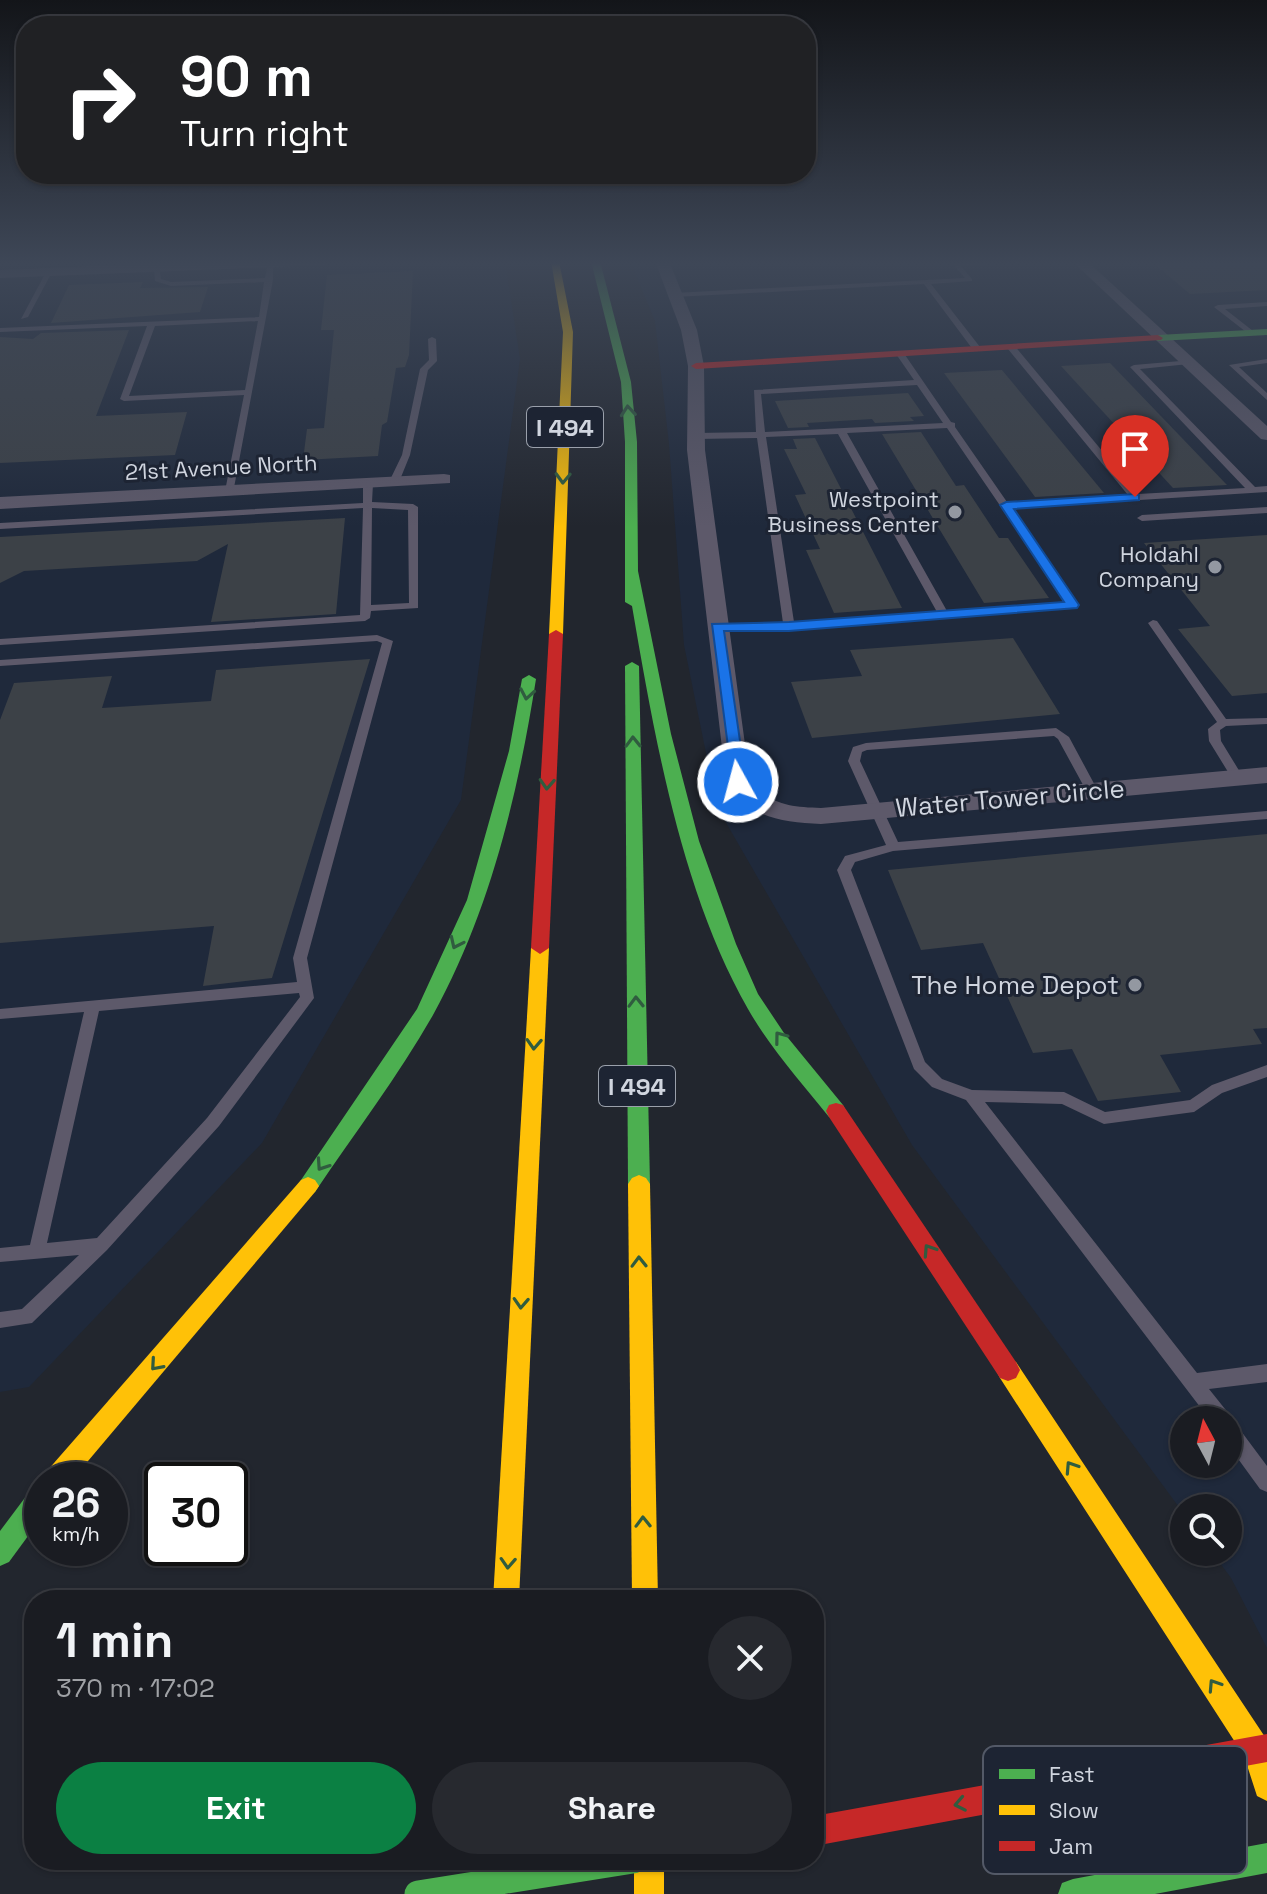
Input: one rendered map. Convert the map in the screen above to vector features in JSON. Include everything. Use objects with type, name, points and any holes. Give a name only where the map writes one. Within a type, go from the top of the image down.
[{"type":"main road","name":"I 494","points":[[507,1590],[567,349]]},
{"type":"main road","name":"I 494","points":[[618,349],[626,382],[631,442],[645,1590]]},
{"type":"main road","points":[[696,366],[971,349]]},
{"type":"main road","points":[[633,573],[647,654],[700,876],[750,997],[849,1129],[1262,1749],[1267,1786]]},
{"type":"main road","points":[[537,637],[540,622],[557,594]]},
{"type":"main road","points":[[72,1462],[295,1205],[425,1012],[476,900],[517,751],[532,665]]},
{"type":"main road","points":[[0,1553],[24,1520]]},
{"type":"main road","points":[[824,1829],[983,1800]]},
{"type":"main road","points":[[1247,1862],[1267,1858]]},
{"type":"main road","points":[[491,1894],[492,1870]]},
{"type":"main road","points":[[418,1894],[570,1870]]},
{"type":"main road","points":[[649,1870],[649,1894]]},
{"type":"main road","points":[[1073,1894],[1181,1874]]},
{"type":"street","points":[[693,349],[696,366],[696,436],[717,627]]},
{"type":"street","points":[[1175,349],[1267,435]]},
{"type":"street","name":"21st Avenue North","points":[[0,503],[444,479]]},
{"type":"street","name":"Water Tower Circle","points":[[717,627],[738,782],[754,804],[788,814],[821,816],[1267,775]]},
{"type":"lane","points":[[143,349],[124,399],[249,392]]},
{"type":"lane","points":[[230,491],[257,349]]},
{"type":"lane","points":[[394,482],[406,455],[424,369],[433,361],[432,349]]},
{"type":"lane","points":[[1013,349],[1135,497]]},
{"type":"lane","points":[[717,627],[789,626],[1073,605],[952,425],[900,354]]},
{"type":"lane","points":[[1267,361],[1233,365],[1267,398]]},
{"type":"lane","points":[[1189,362],[1134,367],[1253,490]]},
{"type":"lane","points":[[789,626],[757,392],[921,382]]},
{"type":"lane","points":[[696,436],[952,425]]},
{"type":"lane","points":[[841,431],[944,615]]},
{"type":"lane","points":[[0,642],[365,618],[370,505],[368,484]]},
{"type":"lane","points":[[1006,505],[1267,489]]},
{"type":"lane","points":[[0,526],[370,505],[413,507],[414,606],[366,608]]},
{"type":"lane","points":[[1142,518],[1267,510]]},
{"type":"lane","points":[[1153,623],[1223,723]]},
{"type":"lane","points":[[0,663],[377,638],[388,641],[300,958],[307,998],[213,1122],[101,1245],[26,1317],[0,1320]]},
{"type":"lane","points":[[1237,777],[1213,733],[1223,723],[1267,721]]},
{"type":"lane","points":[[893,847],[854,761],[857,750],[866,747],[1056,732],[1063,737],[1092,791]]},
{"type":"lane","points":[[1267,815],[893,847],[850,859],[844,870],[919,1065],[937,1083],[971,1096],[1064,1098],[1104,1118],[1194,1106],[1217,1089],[1267,1071]]},
{"type":"lane","points":[[0,1014],[305,987]]},
{"type":"lane","points":[[37,1251],[93,1006]]},
{"type":"lane","points":[[971,1096],[1212,1406]]},
{"type":"lane","points":[[0,1255],[101,1245]]},
{"type":"lane","points":[[1194,1382],[1267,1373]]},
{"type":"lane","points":[[1242,1448],[1267,1482]]},
{"type":"shaded area","points":[[0,349],[519,349],[520,359],[461,800],[262,1143],[29,1387],[0,1392]]},
{"type":"shaded area","points":[[658,349],[1267,349],[1267,1648],[1222,1566],[1242,1566],[1242,1494],[1170,1495],[912,1145],[717,807],[684,645],[669,444]]},
{"type":"building","points":[[0,349],[122,349],[96,416],[187,412],[175,455],[0,463]]},
{"type":"building","points":[[332,349],[409,349],[405,367],[396,368],[378,456],[303,460],[307,429],[324,428]]},
{"type":"building","points":[[1110,363],[1227,485],[1173,488],[1061,366]]},
{"type":"building","points":[[1002,370],[1104,493],[1035,497],[944,373]]},
{"type":"building","name":"Westpoint Business Center","points":[[908,393],[924,416],[910,417],[914,421],[875,423],[872,419],[807,423],[809,427],[788,428],[775,401]]},
{"type":"building","name":"Westpoint Business Center","points":[[921,432],[956,486],[964,485],[999,538],[1008,538],[1049,598],[984,603],[882,434]]},
{"type":"building","name":"Westpoint Business Center","points":[[815,438],[902,608],[834,613],[806,550],[820,549],[795,495],[806,494],[784,449],[797,449],[793,439]]},
{"type":"building","points":[[345,518],[336,614],[211,622],[228,544],[197,561],[24,571],[0,583],[0,537]]},
{"type":"building","points":[[1267,535],[1267,693],[1232,696],[1178,629],[1210,626],[1144,543]]},
{"type":"building","points":[[1013,638],[1060,714],[812,738],[791,682],[862,676],[850,650]]},
{"type":"building","points":[[370,659],[272,978],[203,986],[214,926],[0,943],[0,720],[14,683],[112,676],[102,708],[211,701],[216,670]]},
{"type":"building","name":"The Home Depot","points":[[1267,834],[1267,1028],[1253,1029],[1262,1044],[1160,1055],[1181,1092],[1098,1101],[1072,1049],[1033,1053],[983,943],[921,950],[888,870]]},
{"type":"traffic: fast","points":[[618,349],[626,382],[631,442],[632,602]]},
{"type":"traffic: fast","points":[[633,573],[676,788],[707,893],[757,1008],[836,1111]]},
{"type":"traffic: fast","points":[[632,666],[639,1184]]},
{"type":"traffic: fast","points":[[308,1186],[425,1012],[476,900],[517,751],[529,679]]},
{"type":"traffic: fast","points":[[0,1553],[24,1520]]},
{"type":"traffic: fast","points":[[1247,1862],[1267,1858]]},
{"type":"traffic: fast","points":[[418,1894],[570,1870]]},
{"type":"traffic: fast","points":[[1073,1894],[1181,1874]]},
{"type":"traffic: slow","points":[[556,634],[567,349]]},
{"type":"traffic: slow","points":[[507,1590],[540,948]]},
{"type":"traffic: slow","points":[[639,1184],[645,1590]]},
{"type":"traffic: slow","points":[[71,1462],[308,1186]]},
{"type":"traffic: slow","points":[[1008,1370],[1257,1750],[1267,1786]]},
{"type":"traffic: slow","points":[[649,1870],[649,1894]]},
{"type":"traffic: jam","points":[[696,366],[970,349]]},
{"type":"traffic: jam","points":[[540,948],[556,634]]},
{"type":"traffic: jam","points":[[836,1111],[1008,1370]]},
{"type":"traffic: jam","points":[[1247,1752],[1267,1748]]},
{"type":"traffic: jam","points":[[824,1829],[983,1800]]},
{"type":"place","name":"Westpoint Business Center","points":[[955,512]]},
{"type":"place","name":"Holdahl Company","points":[[1215,567]]},
{"type":"place","name":"The Home Depot","points":[[1135,985]]},
{"type":"route","points":[[738,782],[717,627],[789,626],[1073,605],[1006,505],[1135,497]]}]
